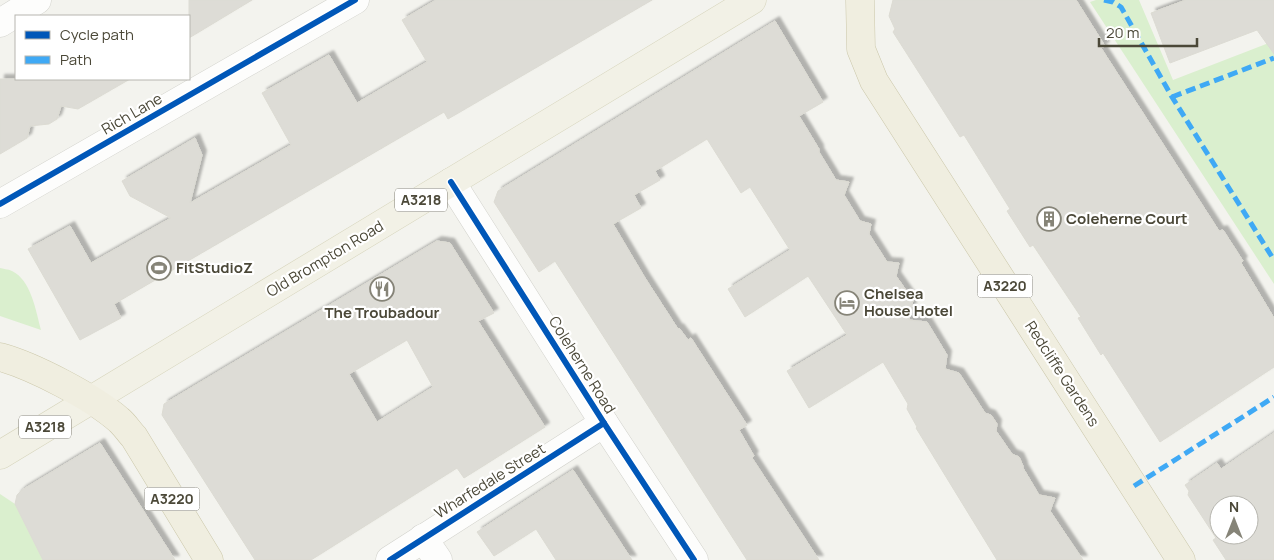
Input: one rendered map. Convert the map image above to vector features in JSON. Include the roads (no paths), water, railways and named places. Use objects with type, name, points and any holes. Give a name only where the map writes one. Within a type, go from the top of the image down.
[{"type":"highway","name":"Redcliffe Gardens","points":[[860,0],[861,49],[874,81],[1181,560]]},
{"type":"highway","name":"A3220","points":[[0,357],[55,380],[90,400],[119,420],[134,437],[209,560]]},
{"type":"main road","name":"Old Brompton Road","points":[[0,455],[752,0]]},
{"type":"street","points":[[5,13],[37,0]]},
{"type":"street","name":"Rich Lane","points":[[0,204],[355,0]]},
{"type":"street","name":"Coleherne Road","points":[[451,182],[604,423],[694,560]]},
{"type":"street","name":"Wharfedale Street","points":[[390,560],[604,423]]},
{"type":"street","points":[[423,538],[438,560]]},
{"type":"place","name":"Coleherne Court","points":[[1049,219]]},
{"type":"place","name":"FitStudioZ","points":[[159,268]]},
{"type":"place","name":"The Troubadour","points":[[382,289]]},
{"type":"place","name":"Chelsea House Hotel","points":[[847,303]]}]
